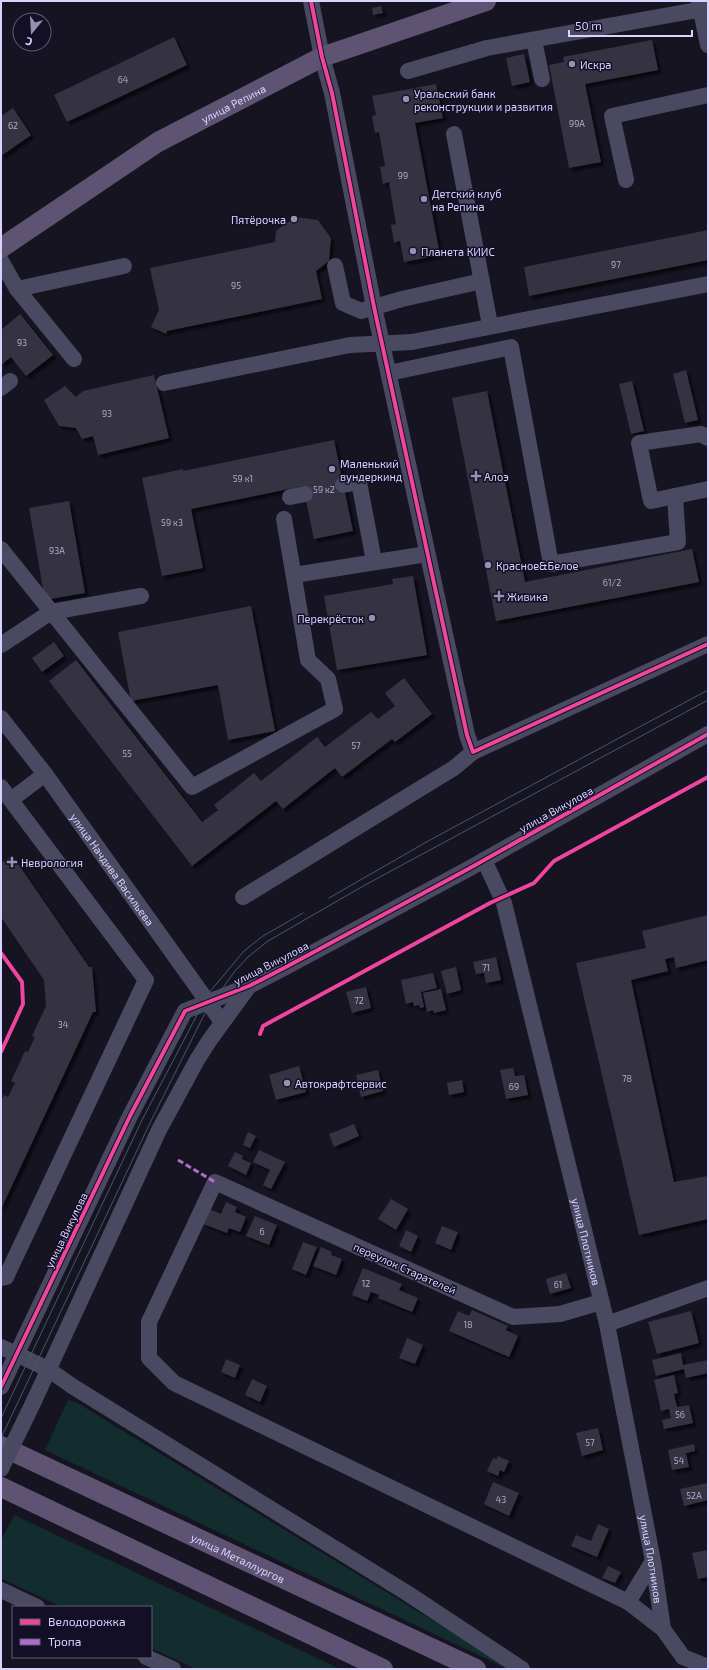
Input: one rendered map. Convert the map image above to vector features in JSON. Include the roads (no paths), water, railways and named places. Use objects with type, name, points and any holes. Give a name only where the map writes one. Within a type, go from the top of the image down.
[{"type":"main road","name":"улица Репина","points":[[1,248],[158,142],[322,57],[486,1]]},
{"type":"main road","name":"улица Металлургов","points":[[1,1446],[476,1669]]},
{"type":"main road","points":[[1,1487],[383,1669]]},
{"type":"street","points":[[311,1],[322,57],[332,93],[374,307],[427,554],[467,735],[473,752]]},
{"type":"street","points":[[408,71],[487,48],[703,6],[708,45]]},
{"type":"street","points":[[534,40],[542,79]]},
{"type":"street","points":[[626,180],[612,116],[708,95]]},
{"type":"street","points":[[454,134],[490,325]]},
{"type":"street","points":[[1,261],[17,289],[74,359]]},
{"type":"street","points":[[17,289],[124,266]]},
{"type":"street","points":[[335,266],[343,303],[361,310],[482,281]]},
{"type":"street","points":[[164,383],[350,345],[412,342],[490,325],[708,284]]},
{"type":"street","points":[[389,373],[511,347],[552,564],[678,542],[674,496]]},
{"type":"street","points":[[708,438],[701,434],[639,443],[651,501],[708,489]]},
{"type":"street","points":[[343,485],[359,482],[374,561]]},
{"type":"street","points":[[1,548],[192,787],[335,709],[328,679],[308,660],[284,519]]},
{"type":"street","points":[[294,575],[374,561],[427,554]]},
{"type":"street","points":[[1,645],[51,612],[141,596]]},
{"type":"street","points":[[243,897],[454,768],[473,752],[708,644]]},
{"type":"street","name":"улица Начдива Васильева","points":[[1,718],[45,774],[181,962],[222,1022]]},
{"type":"street","name":"улица Викулова","points":[[2,1386],[130,1116],[186,1011],[249,986],[484,860],[708,734]]},
{"type":"street","points":[[11,800],[45,774]]},
{"type":"street","points":[[1,787],[146,980],[6,1277],[1,1278]]},
{"type":"street","name":"улица Плотников","points":[[484,860],[504,903],[607,1324],[653,1561],[663,1630]]},
{"type":"street","name":"улица Викулова","points":[[1,1469],[159,1130],[197,1060],[222,1022],[249,986]]},
{"type":"street","name":"переулок Старателей","points":[[601,1302],[560,1314],[513,1317],[215,1182],[149,1322],[149,1358],[174,1383],[628,1602]]},
{"type":"street","points":[[607,1324],[708,1288]]},
{"type":"street","points":[[1,1346],[48,1369],[72,1386],[407,1593],[522,1669]]},
{"type":"street","points":[[653,1561],[628,1602],[663,1630],[683,1657],[708,1667]]},
{"type":"street","points":[[1,1590],[35,1606]]},
{"type":"street","points":[[148,1658],[172,1669]]},
{"type":"tunnel","points":[[305,494],[343,485]]},
{"type":"tram line","points":[[329,898],[430,840],[708,690]]},
{"type":"tram line","points":[[1,1438],[150,1123],[206,1011],[235,971],[248,957],[268,941],[365,885],[708,700]]},
{"type":"tram line","points":[[1,1418],[142,1120],[208,994],[244,951],[263,936],[303,913]]},
{"type":"place","name":"Искра","points":[[572,64]]},
{"type":"place","name":"Уральский банк реконструкции и развития","points":[[406,99]]},
{"type":"place","name":"Детский клуб на Репина","points":[[424,199]]},
{"type":"place","name":"Пятёрочка","points":[[294,219]]},
{"type":"place","name":"Планета КИИС","points":[[413,251]]},
{"type":"place","name":"Маленький вундеркинд","points":[[332,469]]},
{"type":"place","name":"Алоэ","points":[[476,476]]},
{"type":"place","name":"Красное&Белое","points":[[488,565]]},
{"type":"place","name":"Живика","points":[[499,596]]},
{"type":"place","name":"Перекрёсток","points":[[372,618]]},
{"type":"place","name":"Неврология","points":[[12,862]]},
{"type":"place","name":"Автокрафтсервис","points":[[287,1083]]}]
